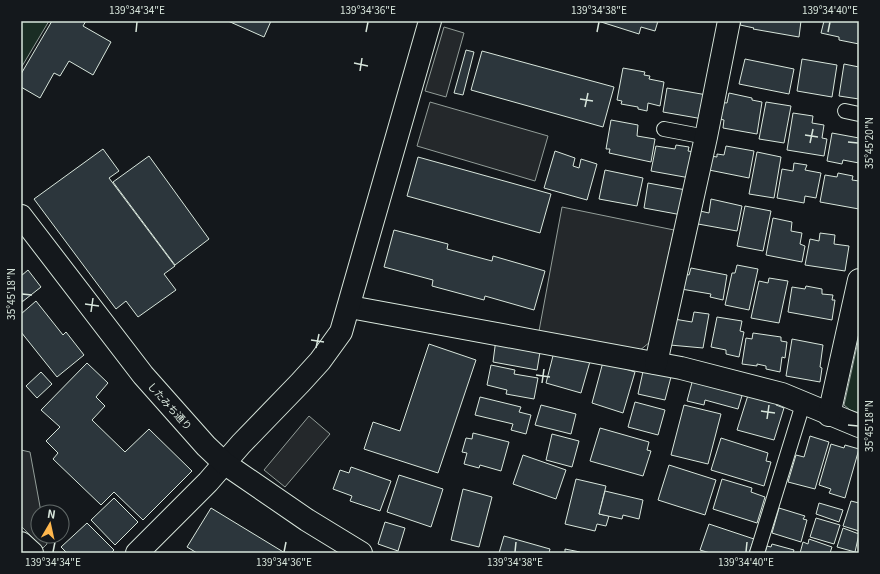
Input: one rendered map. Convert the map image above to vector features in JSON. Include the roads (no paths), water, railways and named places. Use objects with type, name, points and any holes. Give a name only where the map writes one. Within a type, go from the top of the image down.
[{"type":"street","points":[[137,553],[208,482],[320,361],[341,332],[350,307],[430,21]]},
{"type":"street","points":[[656,363],[706,137],[729,21]]},
{"type":"street","name":"したみち通り","points":[[21,216],[143,375],[206,446],[224,463],[307,520],[362,553]]},
{"type":"street","points":[[829,415],[859,280]]},
{"type":"street","points":[[350,307],[656,363],[752,385],[782,394],[829,415],[859,426]]},
{"type":"street","points":[[21,543],[32,553]]},
{"type":"lane","points":[[845,111],[859,114]]},
{"type":"lane","points":[[664,128],[706,137]]},
{"type":"lane","points":[[757,553],[803,404]]}]
